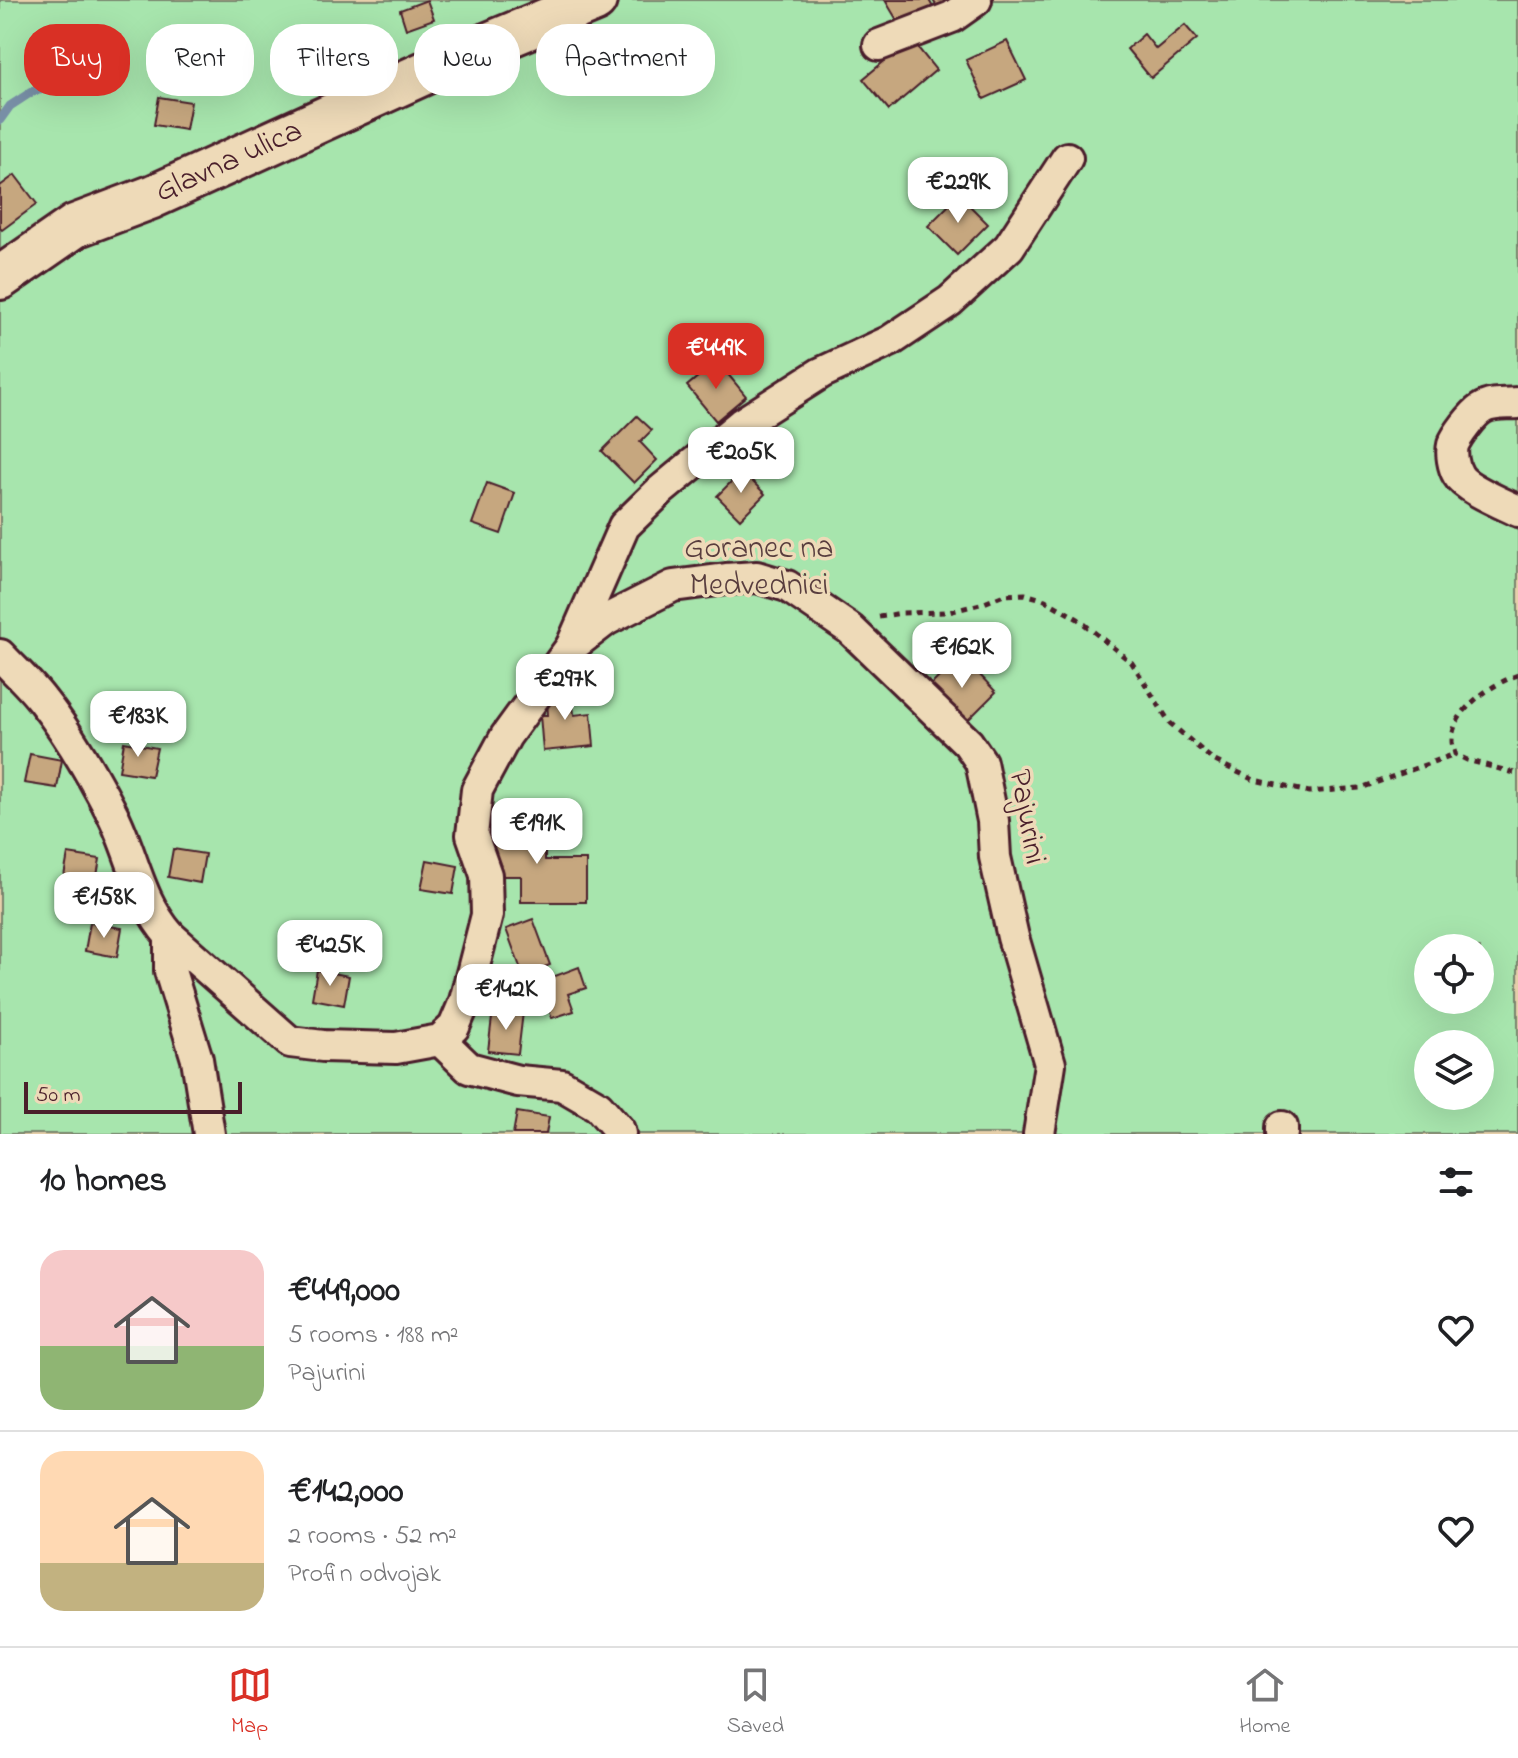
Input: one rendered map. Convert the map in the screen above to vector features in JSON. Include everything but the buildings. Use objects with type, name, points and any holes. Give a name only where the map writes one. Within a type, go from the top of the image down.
[{"type":"main road","name":"Glavna ulica","points":[[0,278],[75,226],[152,197],[484,46],[595,0]]},
{"type":"street","points":[[879,45],[952,17],[976,0]]},
{"type":"street","name":"Pajurini","points":[[440,1040],[454,1027],[465,1001],[487,915],[486,875],[472,835],[477,790],[506,736],[571,647],[624,526],[660,491],[741,424],[821,373],[890,341],[950,301],[1009,247],[1067,158]]},
{"type":"street","points":[[1518,403],[1482,408],[1453,445],[1453,461],[1459,478],[1518,511]]},
{"type":"street","name":"Pajurini","points":[[571,647],[606,620],[673,586],[757,577],[787,586],[843,624],[968,743],[981,762],[993,821],[995,857],[1013,937],[1050,1064],[1039,1134]]},
{"type":"street","points":[[0,655],[42,698],[75,749],[114,816],[156,920],[170,936],[290,1042],[396,1048],[440,1040],[469,1068],[518,1081],[562,1085],[598,1106],[620,1134]]},
{"type":"street","points":[[170,936],[170,971],[197,1059],[209,1134]]},
{"type":"path","points":[[843,624],[901,613],[949,612],[1004,595],[1025,594],[1045,600],[1078,619],[1132,663],[1170,723],[1213,760],[1254,780],[1309,792],[1361,788],[1455,754],[1518,774]]},
{"type":"path","points":[[1455,754],[1452,741],[1457,721],[1475,698],[1518,675]]},
{"type":"green space","name":"Goranec na Medvednici","points":[[0,0],[1518,0],[1518,1134],[0,1134]]},
{"type":"waterway","points":[[0,120],[10,106],[25,96]]}]
